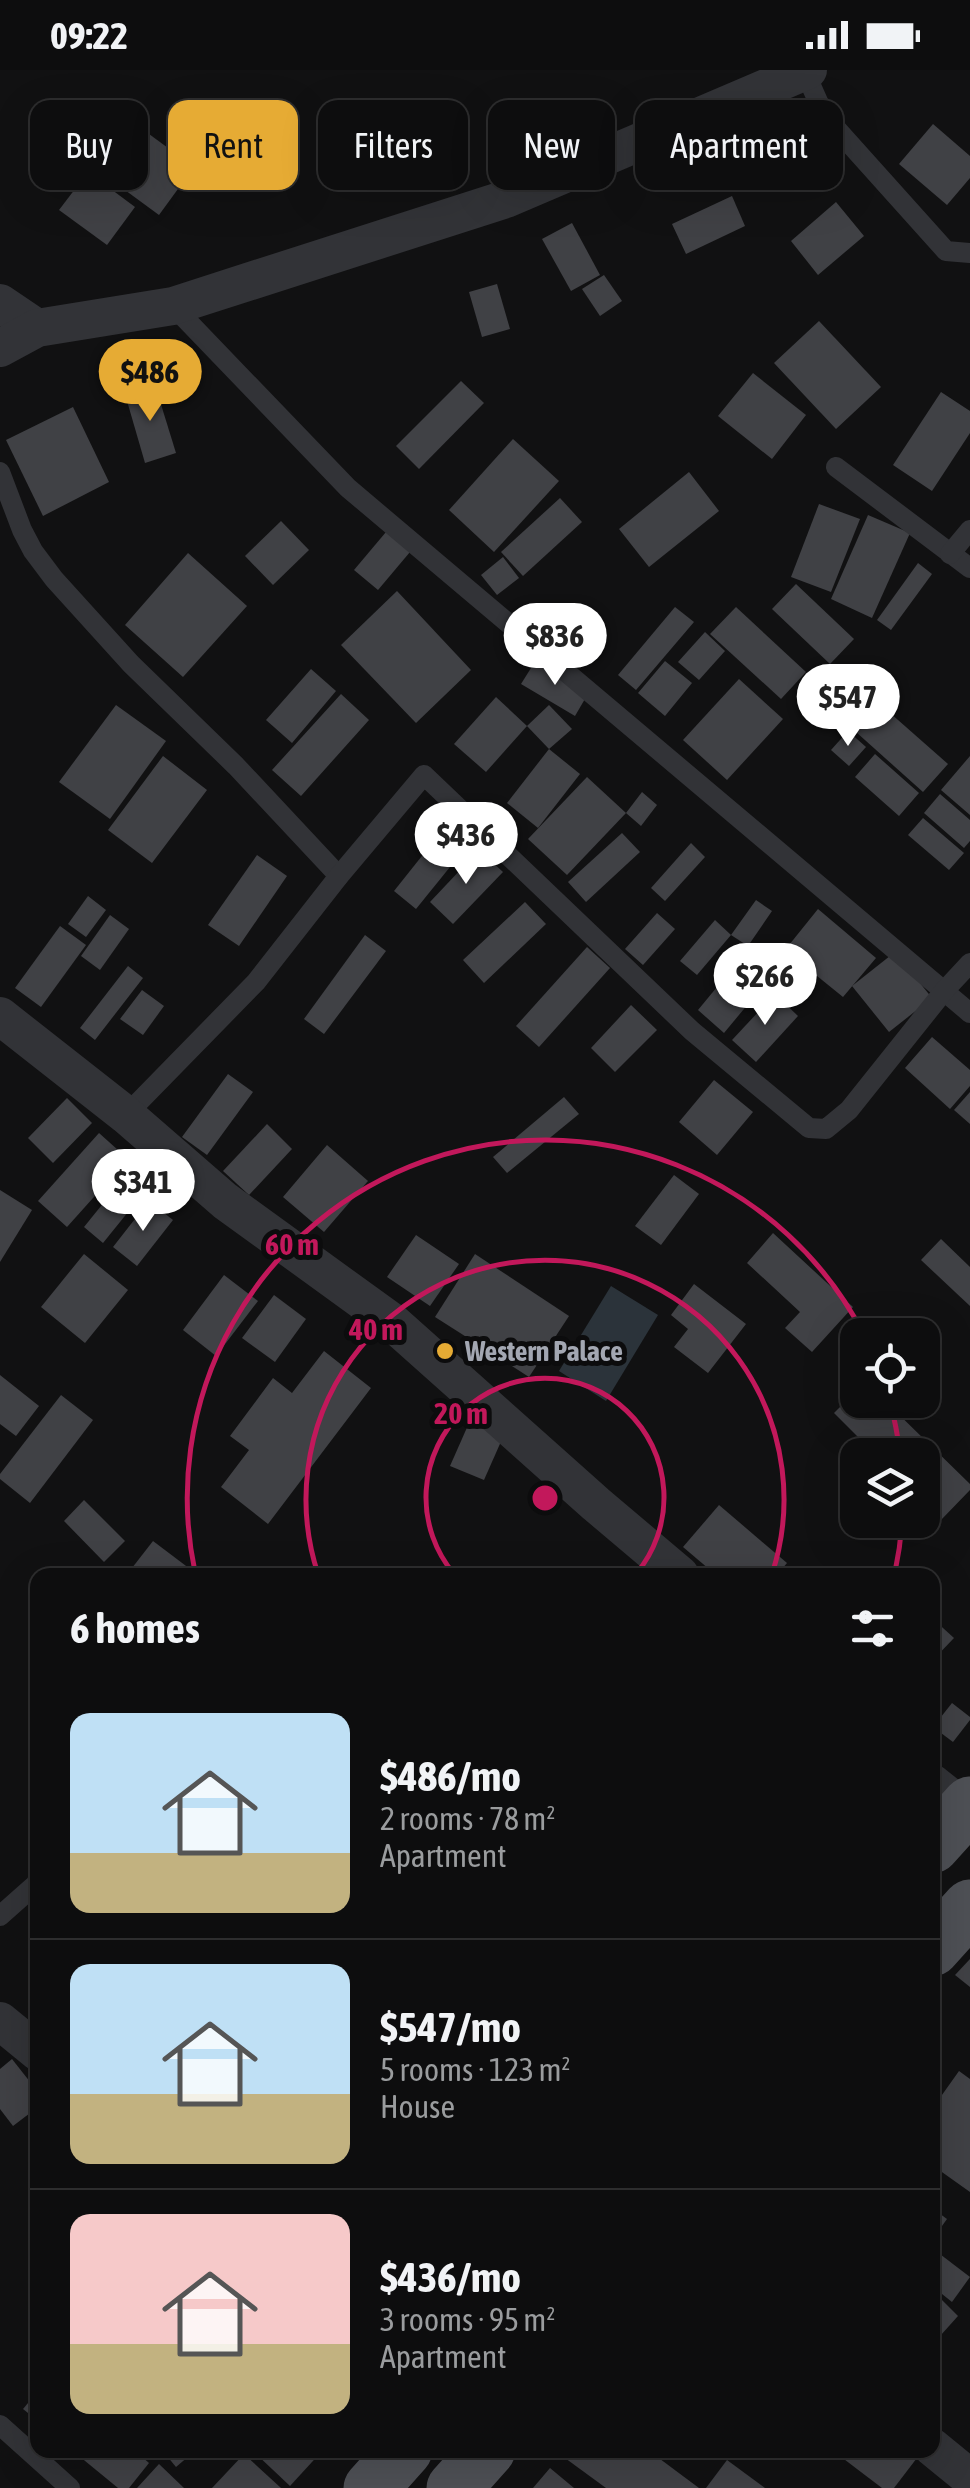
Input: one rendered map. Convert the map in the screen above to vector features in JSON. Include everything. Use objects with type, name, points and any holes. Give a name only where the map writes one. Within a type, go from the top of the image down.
[{"type":"main road","points":[[940,1940],[970,1906]]},
{"type":"main road","points":[[371,2488],[398,2458]]},
{"type":"main road","points":[[454,2488],[481,2458]]},
{"type":"street","points":[[0,348],[37,328],[173,306],[506,199],[806,71]]},
{"type":"street","points":[[0,303],[37,328]]},
{"type":"street","points":[[0,1016],[126,1115],[225,1201],[392,1322],[672,1568]]},
{"type":"street","points":[[0,2021],[30,2045]]},
{"type":"street","points":[[940,2454],[970,2478]]},
{"type":"lane","points":[[806,71],[824,115],[946,252],[970,253]]},
{"type":"lane","points":[[173,306],[348,488],[970,1013]]},
{"type":"lane","points":[[836,468],[970,568]]},
{"type":"lane","points":[[0,472],[22,530],[54,580],[339,876]]},
{"type":"lane","points":[[950,554],[970,530]]},
{"type":"lane","points":[[126,1115],[256,982],[424,775],[692,1031],[809,1128],[826,1129],[849,1110],[970,963]]},
{"type":"lane","points":[[0,1916],[30,1889]]},
{"type":"lane","points":[[0,2425],[30,2452]]},
{"type":"lane","points":[[37,2458],[70,2488]]},
{"type":"shaded area","points":[[611,1286],[658,1315],[606,1401],[559,1371]]},
{"type":"building","points":[[933,124],[970,156],[970,178],[947,205],[899,164]]},
{"type":"building","points":[[148,133],[168,148],[168,190],[177,190],[159,215],[125,190],[148,190]]},
{"type":"building","points":[[74,190],[112,190],[135,207],[107,245],[59,210]]},
{"type":"building","points":[[732,196],[745,226],[686,254],[672,224]]},
{"type":"building","points":[[836,202],[864,236],[818,275],[791,241]]},
{"type":"building","points":[[572,223],[600,275],[571,291],[542,239]]},
{"type":"building","points":[[604,275],[622,301],[600,316],[582,289]]},
{"type":"building","points":[[497,284],[510,329],[482,337],[469,292]]},
{"type":"building","points":[[819,321],[881,387],[836,429],[774,363]]},
{"type":"building","points":[[753,373],[806,415],[772,459],[718,416]]},
{"type":"building","points":[[461,381],[484,403],[419,469],[396,446]]},
{"type":"building","points":[[155,385],[176,453],[145,463],[125,394]]},
{"type":"building","points":[[941,392],[970,411],[970,433],[932,491],[893,465]]},
{"type":"building","points":[[73,407],[109,482],[43,516],[6,440]]},
{"type":"building","points":[[513,439],[559,481],[494,552],[449,510]]},
{"type":"building","points":[[689,472],[719,511],[649,567],[619,529]]},
{"type":"building","points":[[560,498],[582,522],[523,576],[501,552]]},
{"type":"building","points":[[819,504],[860,519],[831,592],[791,577]]},
{"type":"building","points":[[868,515],[910,533],[872,618],[831,599]]},
{"type":"building","points":[[281,521],[309,550],[273,585],[245,556]]},
{"type":"building","points":[[386,532],[410,552],[378,590],[354,570]]},
{"type":"building","points":[[188,553],[247,606],[183,677],[125,625]]},
{"type":"building","points":[[503,557],[519,578],[497,595],[481,575]]},
{"type":"building","points":[[918,563],[932,574],[891,630],[877,620]]},
{"type":"building","points":[[796,584],[854,639],[830,664],[772,609]]},
{"type":"building","points":[[397,591],[471,670],[416,723],[341,645]]},
{"type":"building","points":[[675,607],[694,622],[636,690],[618,675]]},
{"type":"building","points":[[736,607],[806,672],[781,699],[710,634]]},
{"type":"building","points":[[705,632],[725,651],[699,680],[678,662]]},
{"type":"building","points":[[536,660],[589,692],[575,716],[521,684]]},
{"type":"building","points":[[665,661],[692,683],[665,716],[638,693]]},
{"type":"building","points":[[311,669],[336,691],[292,743],[266,720]]},
{"type":"building","points":[[739,679],[783,719],[727,780],[683,740]]},
{"type":"building","points":[[341,694],[369,720],[301,796],[272,770]]},
{"type":"building","points":[[496,697],[527,726],[486,772],[454,744]]},
{"type":"building","points":[[116,705],[166,741],[110,819],[59,782]]},
{"type":"building","points":[[549,705],[572,729],[549,749],[527,726]]},
{"type":"building","points":[[881,705],[948,764],[923,792],[856,732]]},
{"type":"building","points":[[848,731],[866,747],[849,766],[831,750]]},
{"type":"building","points":[[549,749],[580,774],[538,828],[507,803]]},
{"type":"building","points":[[875,754],[919,793],[899,816],[855,777]]},
{"type":"building","points":[[163,756],[207,790],[152,863],[108,830]]},
{"type":"building","points":[[970,756],[970,815],[941,790]]},
{"type":"building","points":[[587,777],[626,813],[567,875],[528,839]]},
{"type":"building","points":[[642,792],[657,805],[641,826],[626,813]]},
{"type":"building","points":[[940,794],[970,820],[970,841],[964,848],[924,813]]},
{"type":"building","points":[[923,818],[964,853],[949,870],[908,835]]},
{"type":"building","points":[[445,827],[467,846],[416,909],[394,891]]},
{"type":"building","points":[[622,833],[640,852],[586,902],[568,882]]},
{"type":"building","points":[[691,843],[705,857],[665,901],[651,888]]},
{"type":"building","points":[[479,850],[503,872],[453,924],[430,902]]},
{"type":"building","points":[[257,855],[287,876],[239,946],[208,925]]},
{"type":"building","points":[[88,896],[106,910],[86,937],[68,924]]},
{"type":"building","points":[[756,900],[772,911],[748,946],[731,935]]},
{"type":"building","points":[[525,902],[546,924],[484,983],[463,960]]},
{"type":"building","points":[[818,909],[876,958],[843,997],[785,950]]},
{"type":"building","points":[[657,913],[675,929],[643,965],[625,949]]},
{"type":"building","points":[[110,915],[129,929],[100,970],[81,956]]},
{"type":"building","points":[[715,920],[731,935],[697,975],[680,961]]},
{"type":"building","points":[[60,926],[86,945],[41,1007],[15,988]]},
{"type":"building","points":[[365,935],[386,951],[324,1034],[304,1019]]},
{"type":"building","points":[[587,947],[610,968],[539,1047],[516,1026]]},
{"type":"building","points":[[895,952],[932,998],[889,1032],[852,986]]},
{"type":"building","points":[[736,964],[763,986],[724,1033],[698,1010]]},
{"type":"building","points":[[128,966],[143,978],[95,1040],[80,1028]]},
{"type":"building","points":[[142,990],[164,1006],[143,1035],[120,1019]]},
{"type":"building","points":[[775,994],[798,1016],[756,1062],[732,1040]]},
{"type":"building","points":[[631,1005],[657,1030],[615,1072],[591,1048]]},
{"type":"building","points":[[932,1037],[970,1070],[970,1086],[950,1109],[905,1068]]},
{"type":"building","points":[[228,1074],[253,1092],[207,1155],[182,1137]]},
{"type":"building","points":[[714,1080],[753,1112],[717,1155],[679,1122]]},
{"type":"building","points":[[970,1092],[970,1124],[954,1110]]},
{"type":"building","points":[[564,1097],[579,1114],[507,1173],[493,1157]]},
{"type":"building","points":[[67,1098],[92,1123],[53,1163],[28,1138]]},
{"type":"building","points":[[267,1124],[292,1149],[249,1195],[223,1171]]},
{"type":"building","points":[[99,1133],[128,1159],[67,1227],[38,1201]]},
{"type":"building","points":[[327,1145],[368,1181],[324,1232],[283,1197]]},
{"type":"building","points":[[674,1175],[699,1194],[661,1245],[635,1226]]},
{"type":"building","points":[[122,1180],[141,1196],[103,1243],[84,1227]]},
{"type":"building","points":[[0,1190],[32,1210],[0,1262]]},
{"type":"building","points":[[149,1201],[173,1220],[137,1266],[113,1247]]},
{"type":"building","points":[[773,1233],[853,1307],[812,1352],[785,1328],[800,1312],[747,1263]]},
{"type":"building","points":[[416,1235],[459,1264],[430,1306],[387,1277]]},
{"type":"building","points":[[941,1239],[970,1267],[970,1306],[921,1260]]},
{"type":"building","points":[[84,1254],[128,1290],[85,1343],[41,1307]]},
{"type":"building","points":[[475,1254],[569,1316],[529,1377],[435,1317]]},
{"type":"building","points":[[224,1275],[258,1301],[216,1356],[183,1330]]},
{"type":"building","points":[[694,1284],[746,1324],[708,1373],[674,1347],[688,1329],[671,1315]]},
{"type":"building","points":[[274,1295],[306,1319],[275,1362],[242,1338]]},
{"type":"building","points":[[324,1351],[371,1388],[268,1524],[221,1487],[249,1450],[230,1436],[273,1378],[292,1393]]},
{"type":"building","points":[[0,1375],[39,1406],[16,1436],[0,1424]]},
{"type":"building","points":[[61,1395],[93,1420],[30,1503],[0,1479],[0,1474]]},
{"type":"building","points":[[840,1407],[840,1418],[902,1418],[923,1438],[859,1438],[834,1413]]},
{"type":"building","points":[[469,1423],[503,1437],[484,1480],[450,1466]]},
{"type":"building","points":[[940,1455],[970,1484],[970,1490],[941,1520]]},
{"type":"building","points":[[84,1500],[125,1541],[104,1562],[64,1521]]},
{"type":"building","points":[[719,1505],[787,1563],[783,1568],[708,1568],[683,1547]]},
{"type":"building","points":[[153,1541],[189,1568],[132,1568]]},
{"type":"building","points":[[940,1625],[954,1638],[940,1653]]},
{"type":"building","points":[[952,1703],[970,1720],[953,1742],[940,1732],[940,1718]]},
{"type":"building","points":[[970,1959],[970,1987],[955,1975]]},
{"type":"building","points":[[12,2059],[30,2082],[30,2113],[13,2126],[0,2109],[0,2069]]},
{"type":"building","points":[[959,2071],[970,2079],[970,2192],[940,2171],[940,2098]]},
{"type":"building","points":[[940,2254],[970,2277],[952,2302],[940,2292]]},
{"type":"building","points":[[940,2298],[958,2316],[940,2336]]},
{"type":"building","points":[[81,2458],[143,2458],[149,2463],[129,2488],[118,2488]]},
{"type":"building","points":[[169,2458],[187,2458],[176,2467]]},
{"type":"building","points":[[240,2458],[248,2458],[281,2488],[212,2488]]},
{"type":"building","points":[[260,2458],[316,2458],[290,2486]]},
{"type":"building","points":[[565,2458],[659,2458],[699,2488],[606,2488]]},
{"type":"building","points":[[843,2458],[917,2458],[894,2488],[882,2488]]},
{"type":"building","points":[[727,2460],[765,2488],[706,2488]]},
{"type":"building","points":[[159,2464],[184,2488],[137,2488]]},
{"type":"building","points":[[550,2468],[574,2488],[533,2488]]},
{"type":"place","name":"Western Palace","points":[[445,1351]]}]
